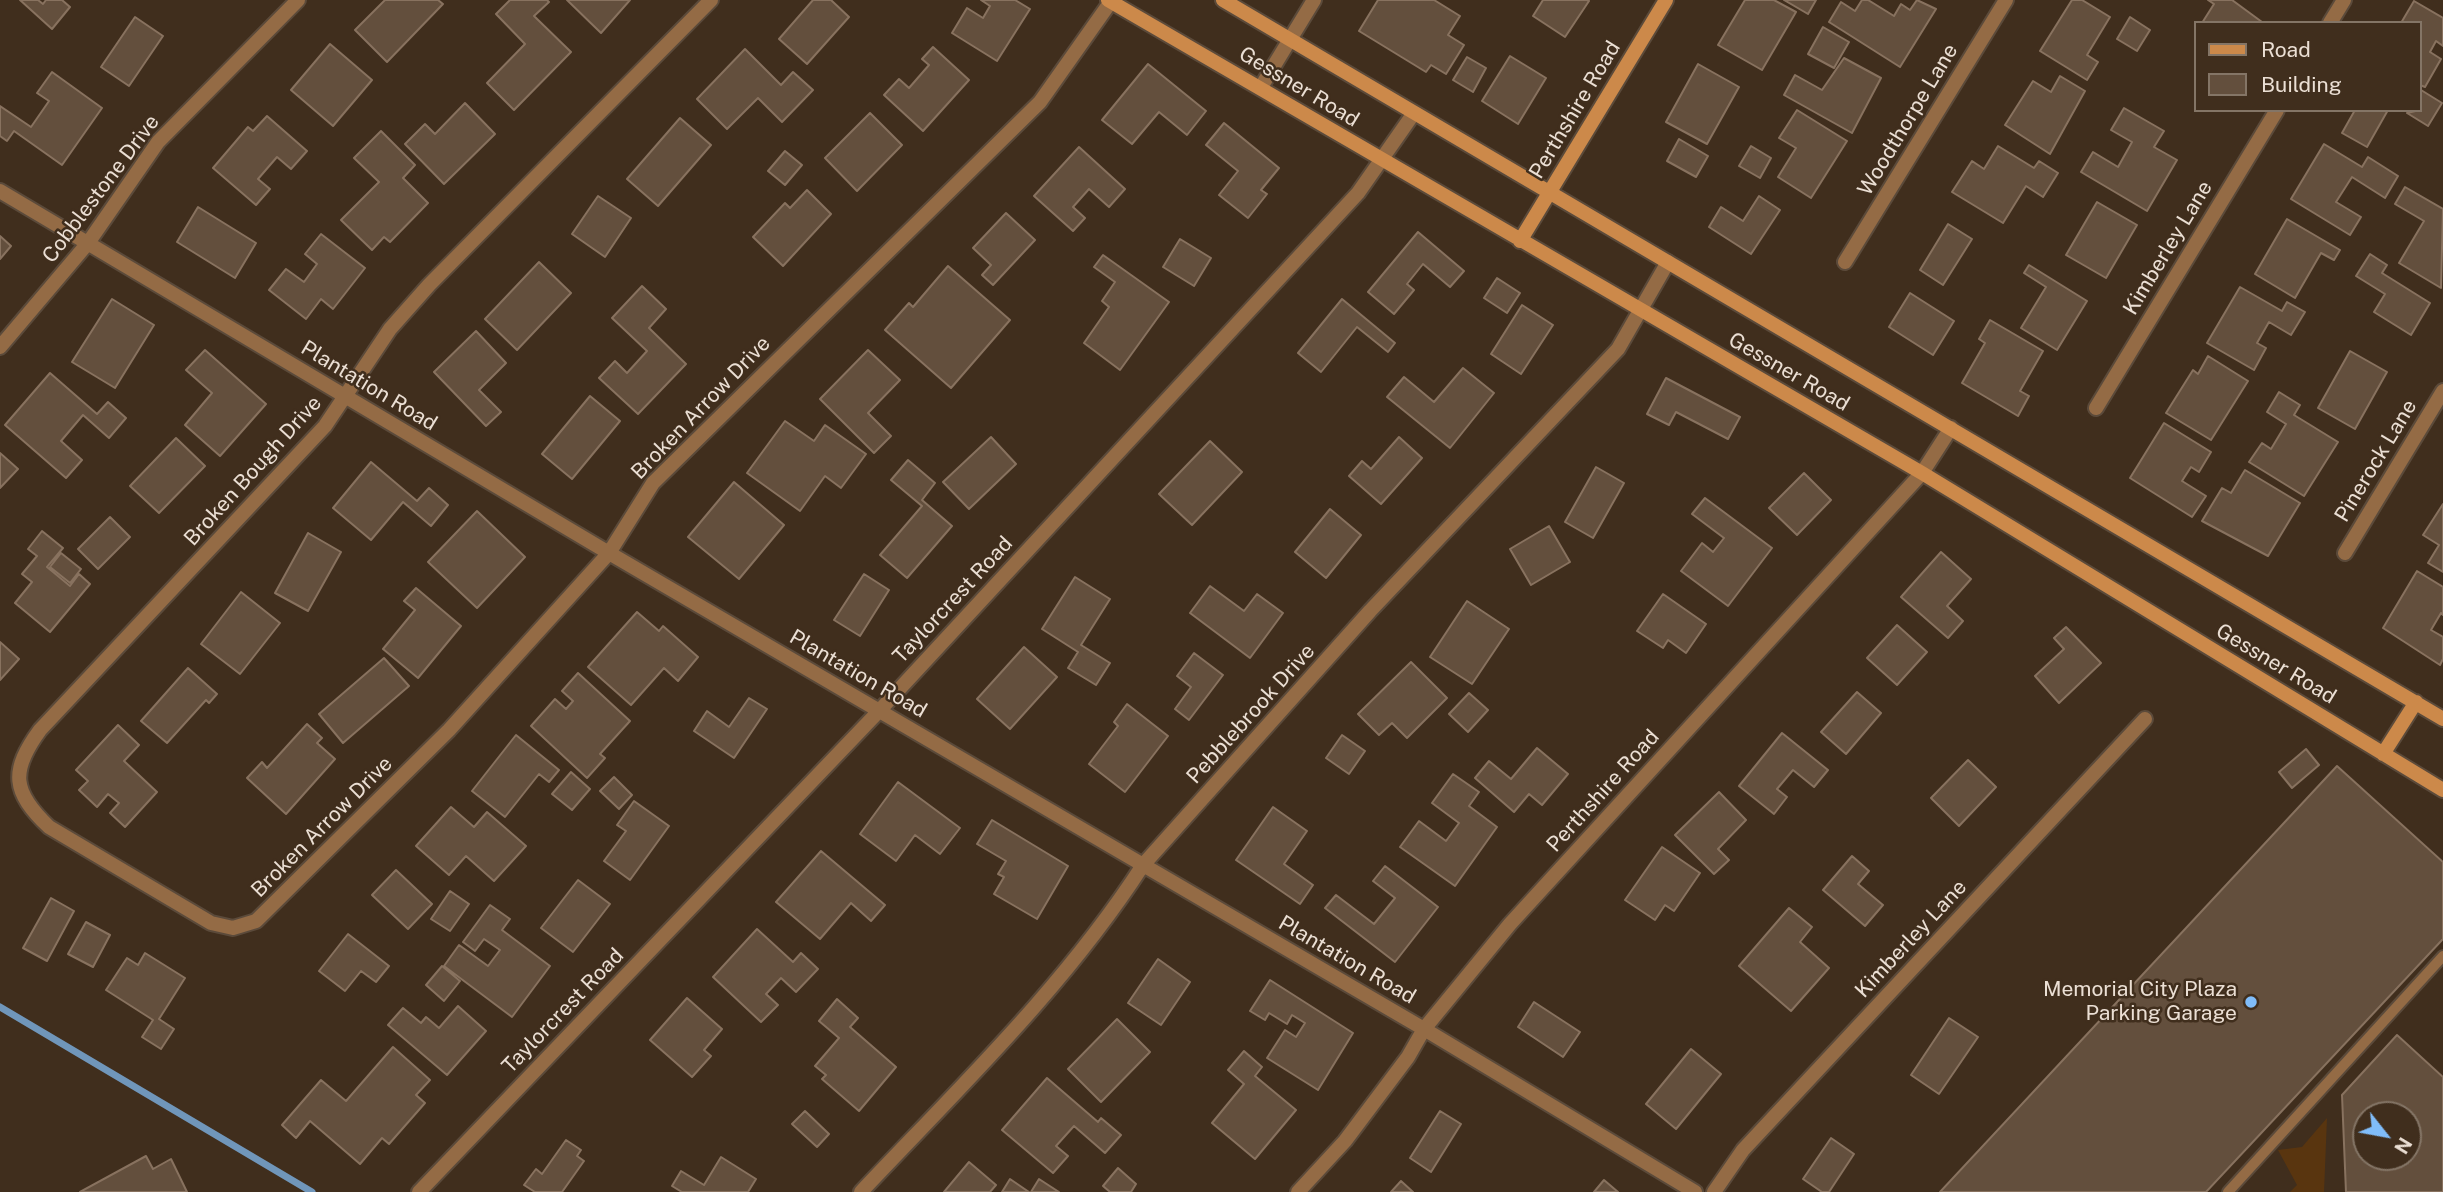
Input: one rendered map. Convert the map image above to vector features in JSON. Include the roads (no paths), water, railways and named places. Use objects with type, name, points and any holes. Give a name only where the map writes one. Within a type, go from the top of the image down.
[{"type":"main road","name":"Gessner Road","points":[[1223,0],[2443,719]]},
{"type":"main road","name":"Perthshire Road","points":[[1520,242],[1666,0]]},
{"type":"main road","name":"Gessner Road","points":[[1110,1],[1520,242],[1922,473],[2443,790]]},
{"type":"main road","points":[[2383,754],[2416,702]]},
{"type":"street","name":"Cobblestone Drive","points":[[0,347],[88,243],[158,142],[298,0]]},
{"type":"street","name":"Broken Bough Drive","points":[[119,870],[49,827],[26,806],[18,781],[22,755],[40,730],[325,426],[347,398],[390,329],[429,285],[711,0]]},
{"type":"street","points":[[1261,88],[1314,0]]},
{"type":"street","name":"Woodthorpe Lane","points":[[1845,262],[2006,0]]},
{"type":"street","points":[[2331,21],[2344,0]]},
{"type":"street","name":"Broken Arrow Drive","points":[[119,870],[211,923],[233,928],[256,921],[449,730],[608,553],[653,484],[1040,102],[1110,1]]},
{"type":"street","name":"Kimberley Lane","points":[[2096,408],[2276,112]]},
{"type":"street","name":"Taylorcrest Road","points":[[419,1192],[880,710],[1349,203],[1383,161],[1414,113]]},
{"type":"street","name":"Plantation Road","points":[[0,191],[608,553],[1424,1029],[1695,1192]]},
{"type":"street","name":"Pebblebrook Drive","points":[[861,1192],[1009,1036],[1120,900],[1143,865],[1370,611],[1618,349],[1668,262]]},
{"type":"street","name":"Pinerock Lane","points":[[2345,553],[2443,391]]},
{"type":"street","name":"Perthshire Road","points":[[1298,1192],[1345,1141],[1408,1057],[1424,1029],[1510,924],[1922,473],[1951,428]]},
{"type":"street","name":"Kimberley Lane","points":[[1714,1192],[1743,1150],[2145,719]]},
{"type":"lane","points":[[2228,1192],[2443,956]]},
{"type":"waterway","points":[[0,1007],[312,1192]]},
{"type":"place","name":"Memorial City Plaza Parking Garage","points":[[2251,1002]]}]
